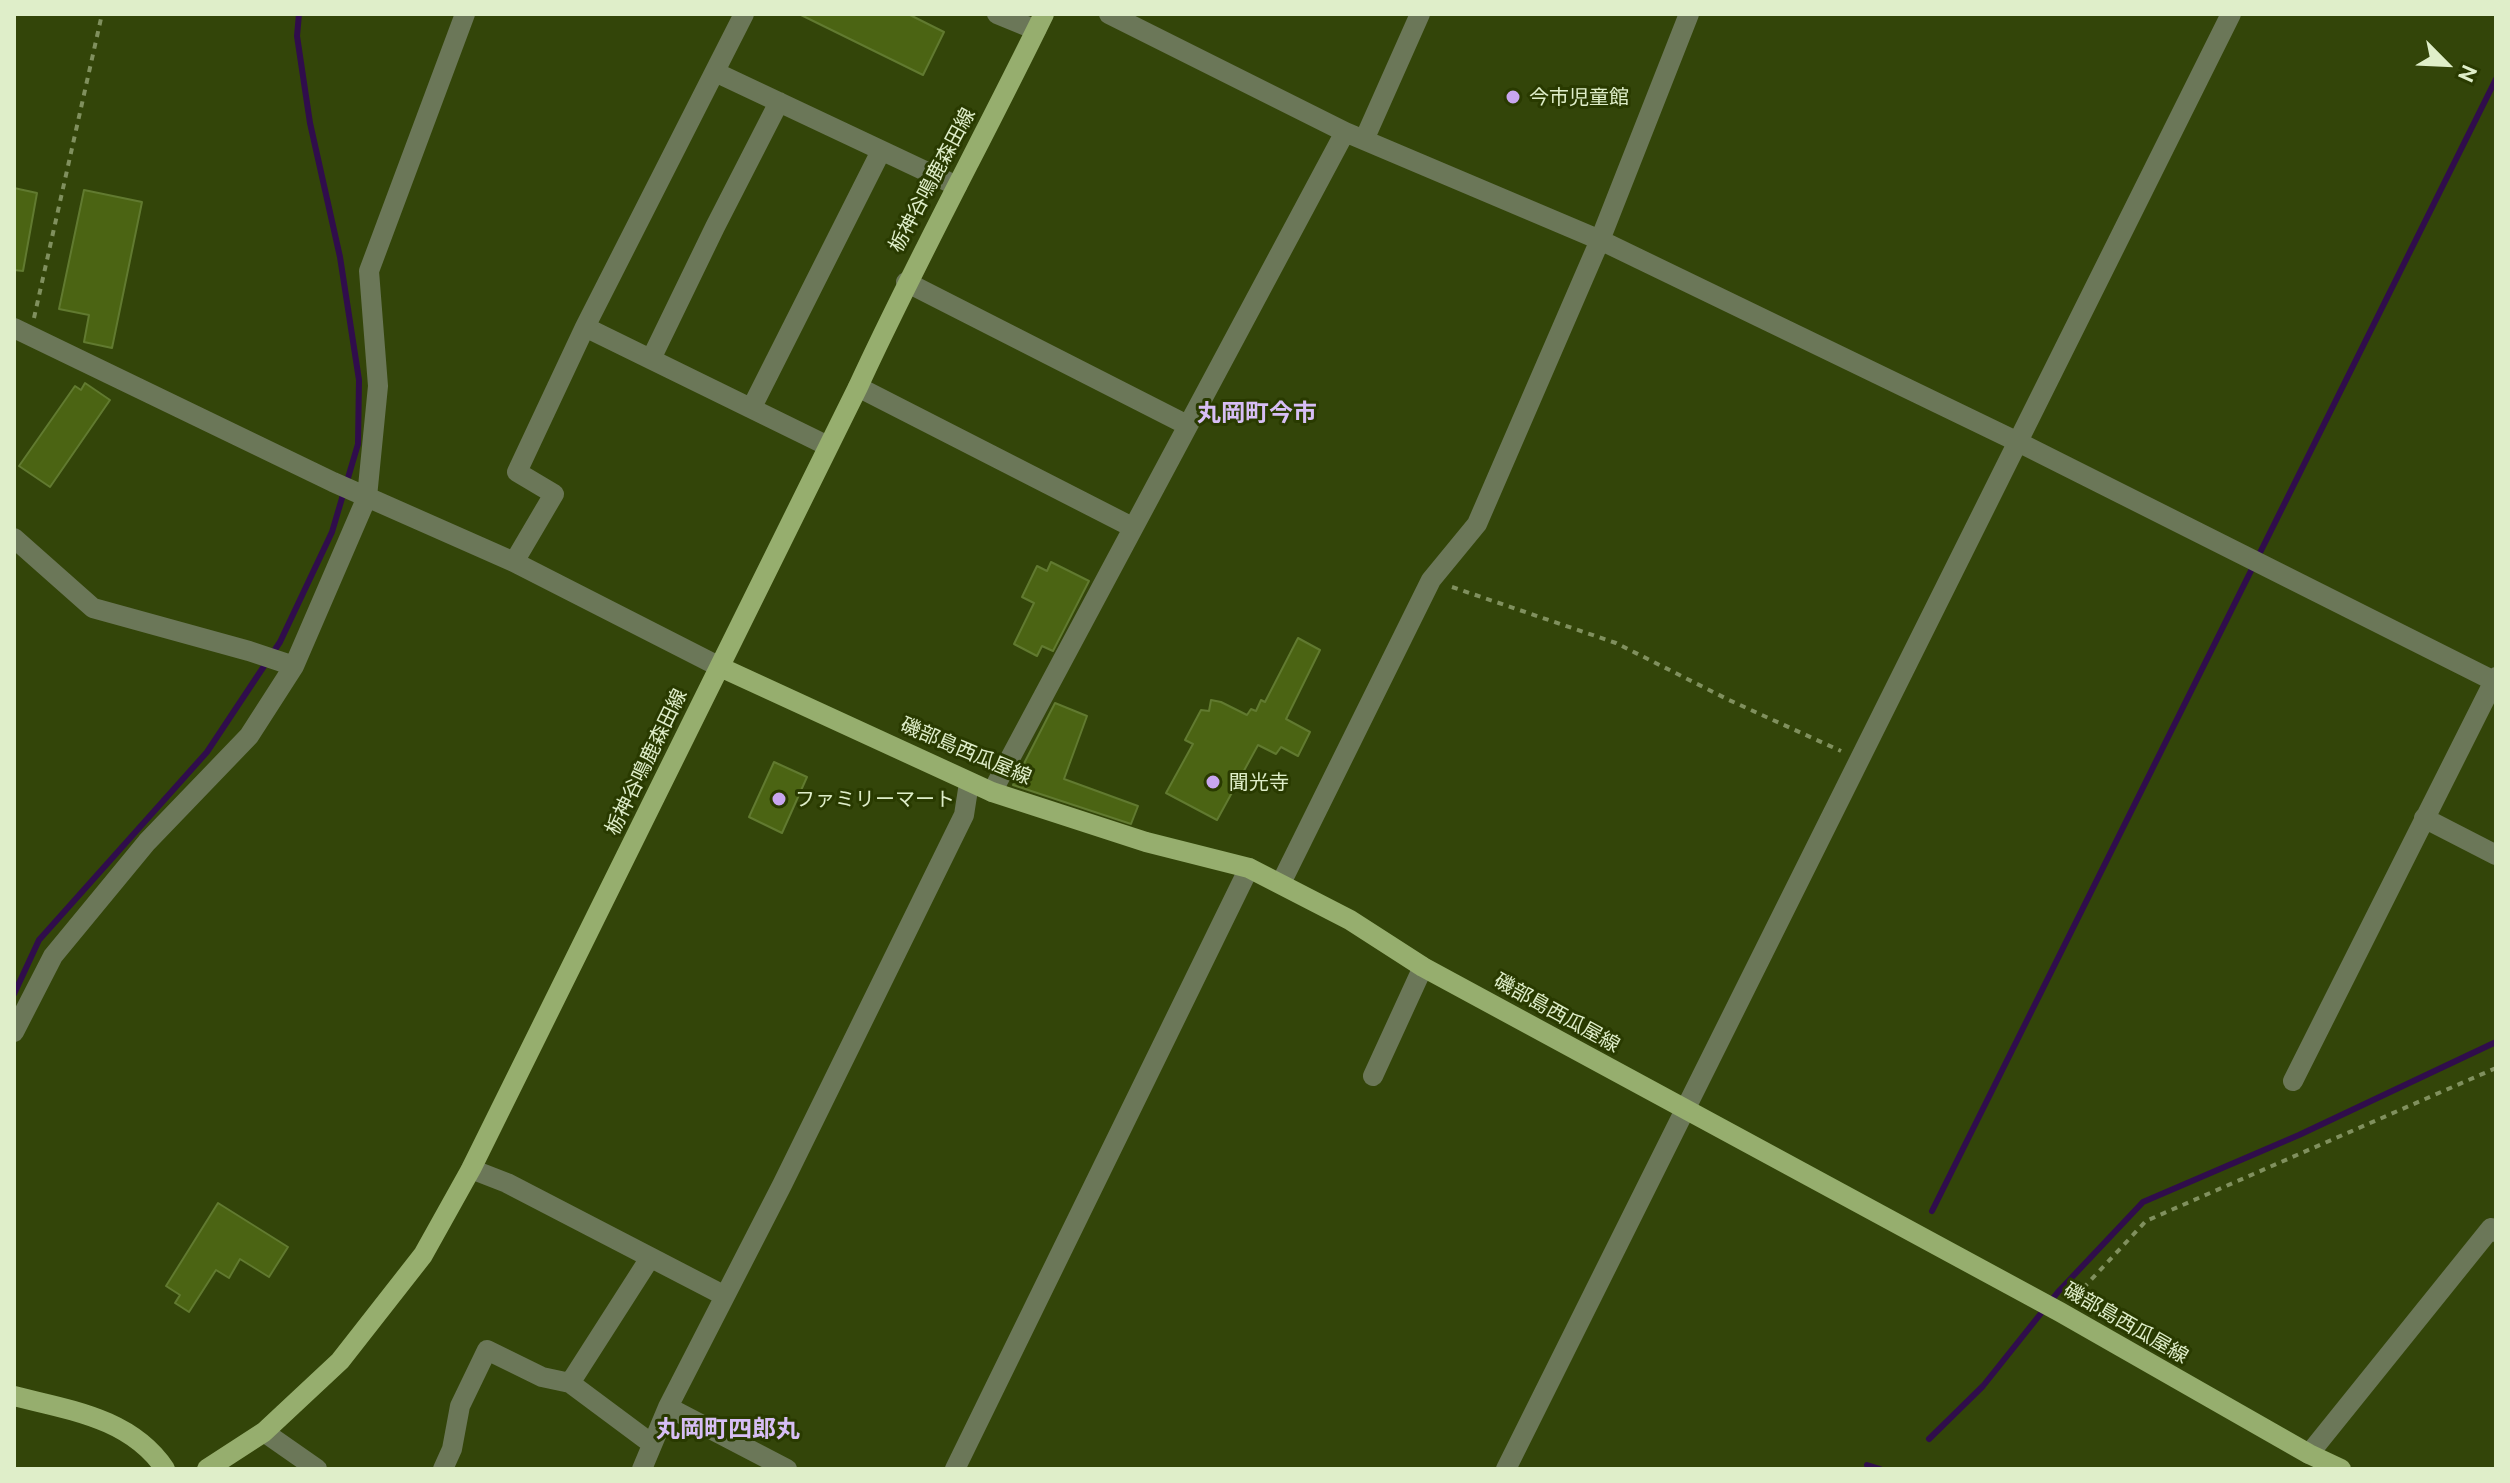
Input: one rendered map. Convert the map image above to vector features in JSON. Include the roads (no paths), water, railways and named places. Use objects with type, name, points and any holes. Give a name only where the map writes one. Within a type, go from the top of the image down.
[{"type":"main road","name":"栃神谷鳴鹿森田線","points":[[207,1469],[264,1432],[340,1361],[423,1255],[471,1169],[858,387],[906,282],[1040,22]]},
{"type":"main road","name":"磯部島西瓜屋線","points":[[720,667],[992,792],[1146,842],[1249,868],[1281,883],[1350,920],[1423,967],[2060,1312],[2309,1454],[2341,1469]]},
{"type":"main road","points":[[24,1398],[83,1414],[132,1433],[165,1469]]},
{"type":"street","points":[[14,1032],[53,956],[147,842],[249,736],[294,666],[363,495],[378,386],[369,271],[465,14]]},
{"type":"street","points":[[514,562],[554,494],[517,472],[585,327],[744,14]]},
{"type":"street","points":[[997,14],[1040,22]]},
{"type":"street","points":[[1109,14],[1345,132],[1600,240],[2018,442],[2495,679],[2293,1081]]},
{"type":"street","points":[[1364,140],[1420,14]]},
{"type":"street","points":[[1281,883],[1431,580],[1477,524],[1600,240],[1689,14]]},
{"type":"street","points":[[1506,1469],[2231,14]]},
{"type":"street","points":[[715,72],[957,186]]},
{"type":"street","points":[[651,359],[779,102]]},
{"type":"street","points":[[992,792],[1345,132]]},
{"type":"street","points":[[752,407],[881,151]]},
{"type":"street","points":[[906,282],[1187,425]]},
{"type":"street","points":[[585,327],[828,446]]},
{"type":"street","points":[[22,332],[333,482],[514,562],[720,667]]},
{"type":"street","points":[[858,387],[1132,527]]},
{"type":"street","points":[[14,538],[93,608],[294,666]]},
{"type":"street","points":[[642,1469],[668,1407],[964,815],[969,783]]},
{"type":"street","points":[[2424,818],[2496,855]]},
{"type":"street","points":[[955,1469],[1249,868]]},
{"type":"street","points":[[1373,1076],[1423,967]]},
{"type":"street","points":[[471,1169],[507,1183],[725,1296]]},
{"type":"street","points":[[2309,1454],[2491,1228],[2496,1232]]},
{"type":"street","points":[[570,1383],[650,1258]]},
{"type":"street","points":[[443,1469],[452,1449],[460,1406],[487,1350],[542,1377],[570,1383],[652,1444]]},
{"type":"street","points":[[668,1407],[787,1469]]},
{"type":"street","points":[[264,1432],[317,1469]]},
{"type":"waterway","points":[[14,994],[39,940],[207,752],[280,642],[332,532],[358,444],[359,380],[340,257],[310,123],[297,36],[299,14]]},
{"type":"waterway","points":[[1932,1211],[2496,79]]},
{"type":"waterway","points":[[1929,1439],[1983,1386],[2058,1292],[2143,1202],[2299,1135],[2496,1042]]},
{"type":"waterway","points":[[1867,1465],[1880,1469]]},
{"type":"place","name":"今市児童館","points":[[1513,97]]},
{"type":"place","name":"聞光寺","points":[[1213,782]]},
{"type":"place","name":"ファミリーマート","points":[[779,799]]},
{"type":"district","name":"丸岡町今市","points":[[1257,413]]},
{"type":"district","name":"丸岡町四郎丸","points":[[728,1429]]}]
